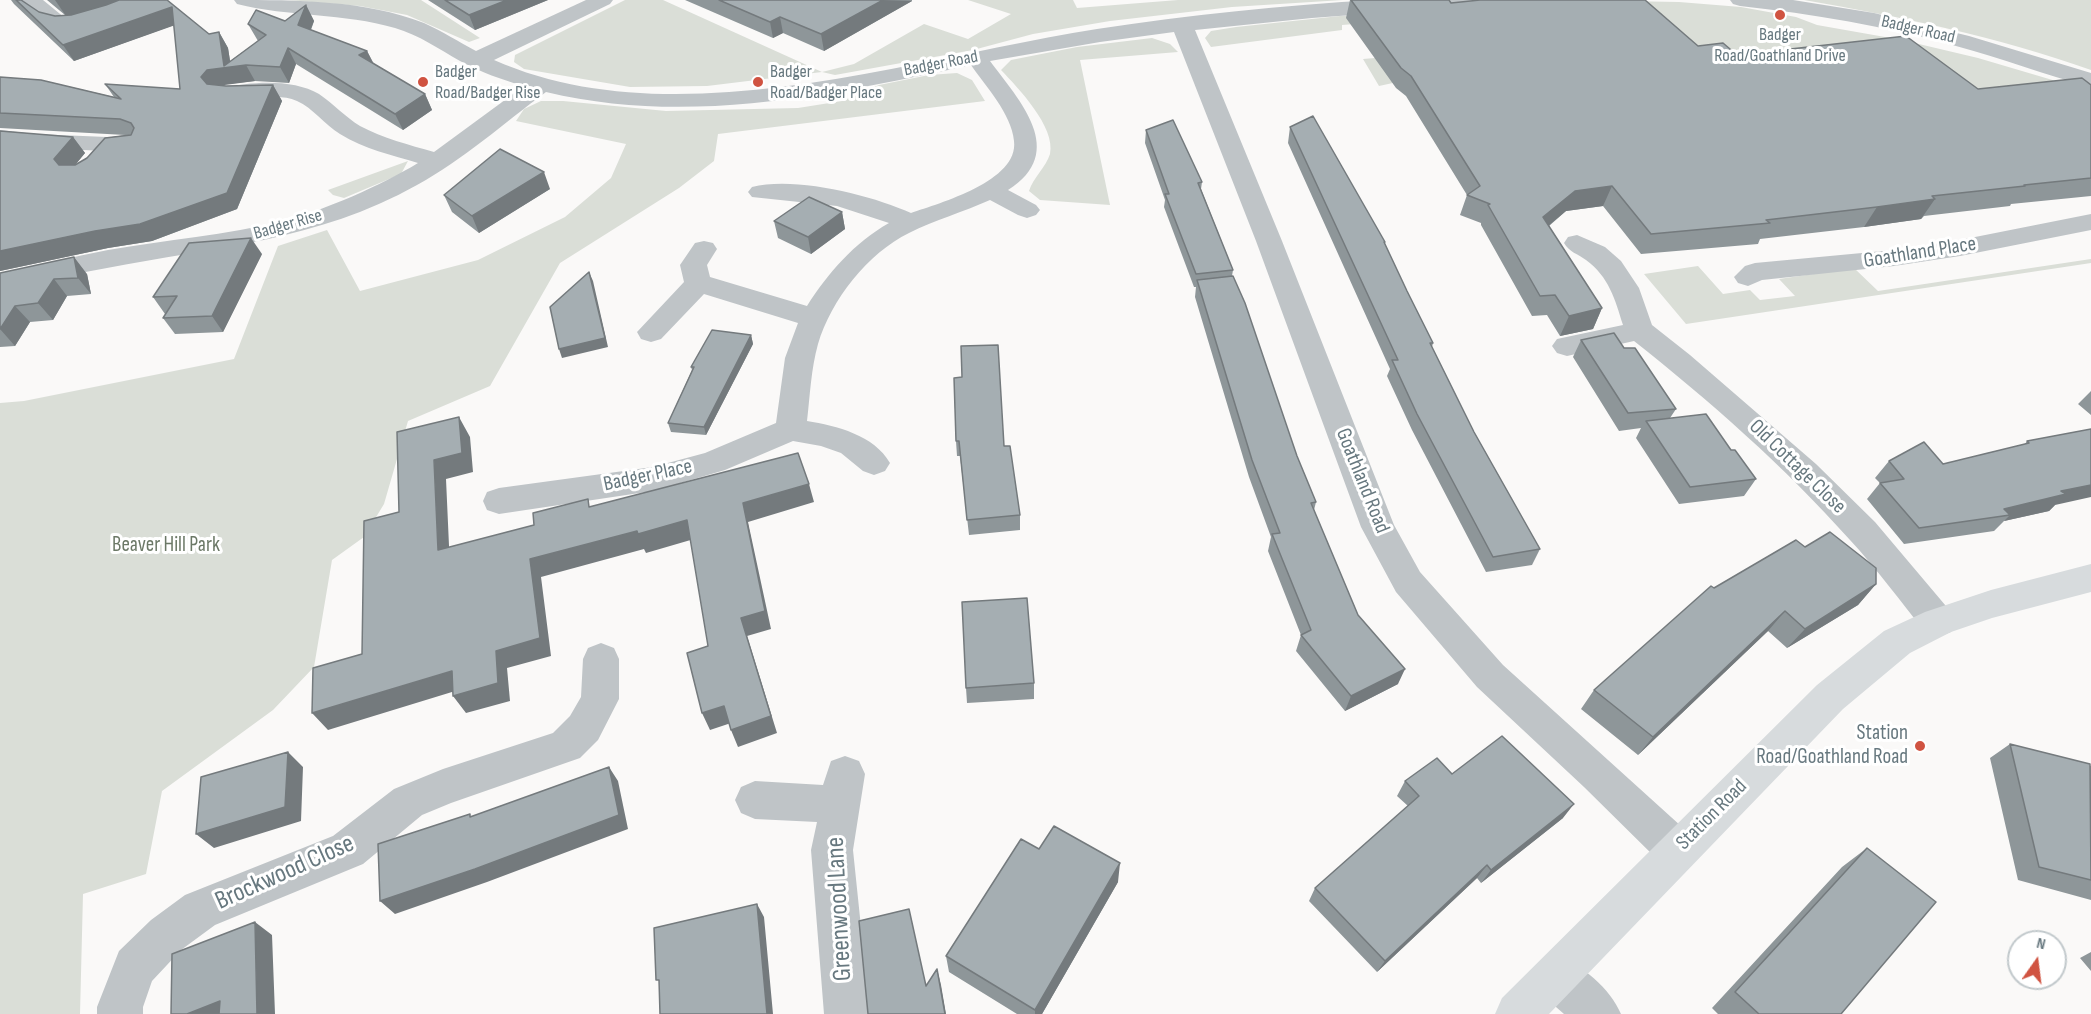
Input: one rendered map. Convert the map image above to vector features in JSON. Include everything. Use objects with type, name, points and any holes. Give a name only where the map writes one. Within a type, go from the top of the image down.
[{"type":"main road","name":"Station Road","points":[[1518,1014],[1822,705],[1897,642],[1938,621],[1991,603],[2091,578]]},
{"type":"street","points":[[31,0],[56,22],[65,25],[77,24],[143,0]]},
{"type":"street","name":"Badger Road","points":[[244,0],[271,6],[379,17],[423,31],[476,60],[542,84],[581,92],[645,99],[728,98],[816,88],[976,57],[1182,24],[1333,9],[1472,0]]},
{"type":"street","points":[[476,60],[603,0]]},
{"type":"street","name":"Badger Road","points":[[1740,0],[1765,1],[1823,10],[1942,35],[2091,80]]},
{"type":"street","name":"Goathland Road","points":[[1182,24],[1269,241],[1378,526],[1408,582],[1444,627],[1490,676],[1598,774],[1677,850]]},
{"type":"street","points":[[874,463],[852,445],[826,435],[791,429],[797,375],[803,349],[814,318],[860,258],[882,238],[909,222],[992,191],[1008,181],[1020,166],[1026,151],[1027,137],[1021,122],[976,57]]},
{"type":"street","name":"Badger Rise","points":[[0,282],[107,259],[229,240],[292,227],[369,198],[408,180],[438,161],[542,84]]},
{"type":"street","points":[[225,93],[298,94],[312,100],[328,115],[351,130],[378,142],[438,161]]},
{"type":"street","points":[[0,137],[132,146]]},
{"type":"street","points":[[88,168],[107,146]]},
{"type":"street","points":[[992,191],[1027,210]]},
{"type":"street","points":[[761,192],[808,192],[838,197],[883,209],[909,222]]},
{"type":"street","name":"Goathland Place","points":[[1748,277],[1755,272],[1894,258],[1960,248],[2091,222]]},
{"type":"street","points":[[1567,346],[1639,330],[1625,288],[1611,267],[1595,253],[1577,243]]},
{"type":"street","points":[[704,249],[693,261],[692,270],[699,283],[814,318]]},
{"type":"street","points":[[651,332],[699,283]]},
{"type":"street","name":"Old Cottage Close","points":[[1639,330],[1680,362],[1805,472],[1863,531],[1938,621]]},
{"type":"street","name":"Badger Place","points":[[499,501],[653,479],[714,462],[791,429]]},
{"type":"street","name":"Brockwood Close","points":[[120,1014],[120,1007],[135,968],[166,935],[200,910],[348,850],[408,802],[443,787],[566,746],[584,728],[600,699],[601,659]]},
{"type":"street","name":"Greenwood Lane","points":[[755,800],[842,789],[832,850],[847,1014]]},
{"type":"street","points":[[1556,976],[1598,1014]]},
{"type":"green space","points":[[288,0],[421,0],[480,38],[469,42],[407,15],[360,6]]},
{"type":"green space","points":[[625,0],[663,0],[822,72],[707,86],[630,87],[524,69],[514,62],[515,55]]},
{"type":"green space","points":[[968,0],[1073,0],[1077,8],[1178,0],[1343,0],[1232,7],[1110,21],[1033,34],[973,50],[835,75],[822,72],[854,64],[924,24],[968,39],[1011,14]]},
{"type":"green space","points":[[1804,0],[2091,0],[2091,70],[2056,58],[1949,29]]},
{"type":"green space","points":[[1623,1],[1679,2],[1741,7],[1796,17],[1817,25],[1902,40],[1978,58],[2066,84],[1864,103],[1732,58],[1457,69],[1379,86],[1363,59],[1575,41],[1468,15],[1342,25],[1342,30],[1211,47],[1205,38],[1211,31],[1340,16]]},
{"type":"green space","points":[[1152,38],[1170,44],[1178,52],[1080,60],[1110,205],[1040,200],[1029,191],[1050,154],[1047,132],[1034,109],[1001,70],[1011,60],[1077,47]]},
{"type":"green space","name":"Beaver Hill Park","points":[[957,73],[972,80],[985,101],[718,134],[714,161],[679,188],[560,263],[490,386],[408,421],[384,504],[364,537],[332,560],[314,667],[273,710],[162,791],[146,874],[83,894],[80,1014],[0,1014],[0,403],[24,401],[234,359],[278,246],[327,230],[360,291],[478,260],[565,217],[611,178],[626,144],[516,121],[524,109],[541,101],[666,111],[798,108],[842,101],[879,85],[929,75]]},
{"type":"green space","points":[[408,161],[401,174],[344,198],[333,195],[328,190]]},
{"type":"green space","points":[[2091,259],[2091,263],[1686,324],[1644,274],[1698,266],[1723,294],[1750,290],[1760,300],[1795,296],[1779,279],[1854,268],[1878,291]]},
{"type":"building","points":[[16,0],[21,0],[39,12],[55,16],[71,15],[119,0],[167,0],[209,34],[219,32],[224,66],[266,35],[248,24],[256,10],[285,21],[306,5],[298,25],[367,51],[359,55],[425,94],[395,114],[288,48],[280,67],[246,65],[207,70],[201,77],[207,84],[273,85],[227,193],[140,224],[0,251],[0,131],[73,137],[54,159],[59,165],[75,165],[87,158],[105,138],[131,135],[134,128],[131,123],[120,119],[0,113],[0,77],[41,80],[121,99],[105,84],[180,89],[172,7],[63,45]]},
{"type":"building","points":[[445,0],[507,0],[469,15]]},
{"type":"building","points":[[719,0],[883,0],[821,34],[780,17],[770,22]]},
{"type":"building","points":[[1351,0],[1449,0],[1451,3],[1480,0],[1645,0],[1698,46],[1723,43],[1737,55],[1906,36],[1978,89],[2082,78],[2091,85],[2091,178],[1932,196],[1935,199],[1766,220],[1770,223],[1651,234],[1612,186],[1575,191],[1543,217],[1602,308],[1569,316],[1555,295],[1540,296],[1488,205],[1490,204],[1467,195],[1480,186],[1411,76],[1401,68]]},
{"type":"building","points":[[1313,116],[1385,242],[1433,343],[1430,343],[1474,432],[1540,549],[1493,557],[1417,414],[1392,360],[1398,360],[1290,127]]},
{"type":"building","points":[[1173,120],[1202,182],[1198,183],[1233,270],[1196,274],[1165,194],[1169,194],[1146,130]]},
{"type":"building","points":[[500,149],[544,172],[472,216],[444,195]]},
{"type":"building","points":[[809,197],[842,212],[808,237],[774,221]]},
{"type":"building","points":[[251,238],[212,316],[163,318],[177,296],[153,297],[189,243]]},
{"type":"building","points":[[74,257],[78,278],[54,279],[38,303],[15,306],[0,329],[0,273]]},
{"type":"building","points":[[589,272],[605,338],[559,349],[550,307]]},
{"type":"building","points":[[1233,276],[1245,303],[1297,456],[1316,502],[1311,503],[1358,615],[1405,669],[1351,696],[1301,635],[1311,630],[1272,534],[1280,533],[1252,460],[1197,280]]},
{"type":"building","points":[[712,330],[751,335],[704,427],[668,423],[694,367],[691,367]]},
{"type":"building","points":[[1614,333],[1624,348],[1635,348],[1676,409],[1628,413],[1581,340]]},
{"type":"building","points":[[998,345],[1004,446],[1010,446],[1020,515],[967,520],[959,441],[956,441],[954,378],[962,377],[961,346]]},
{"type":"building","points":[[1706,414],[1731,450],[1735,450],[1756,479],[1690,487],[1646,421]]},
{"type":"building","points":[[459,417],[462,453],[434,460],[438,550],[534,525],[533,513],[588,499],[589,507],[798,453],[809,484],[743,503],[765,611],[741,618],[771,716],[731,730],[724,706],[702,713],[687,653],[708,646],[687,520],[530,559],[540,638],[496,651],[498,683],[453,696],[452,671],[312,713],[313,668],[362,654],[364,521],[399,512],[397,432]]},
{"type":"building","points":[[2091,429],[2091,485],[2061,491],[2066,494],[2004,509],[2010,515],[1919,528],[1880,483],[1904,479],[1889,461],[1924,442],[1943,464],[2029,443],[2027,441]]},
{"type":"building","points":[[1830,532],[1876,568],[1876,584],[1805,629],[1785,611],[1653,737],[1594,690],[1711,586],[1714,588],[1796,540],[1805,547]]},
{"type":"building","points":[[1027,598],[1034,683],[966,688],[962,602]]},
{"type":"building","points":[[1502,736],[1574,804],[1491,870],[1487,865],[1385,961],[1315,888],[1419,796],[1405,781],[1437,758],[1452,774]]},
{"type":"building","points":[[2010,744],[2090,764],[2091,880],[2039,867]]},
{"type":"building","points":[[288,752],[285,807],[196,834],[201,777]]},
{"type":"building","points":[[609,767],[619,815],[475,869],[380,901],[378,844],[470,814],[470,817]]},
{"type":"building","points":[[1054,826],[1120,863],[1035,1010],[946,956],[1021,839],[1039,849]]},
{"type":"building","points":[[1867,848],[1936,902],[1841,1014],[1759,1014],[1735,992]]},
{"type":"building","points":[[757,904],[767,1014],[660,1014],[654,928]]},
{"type":"building","points":[[909,909],[926,986],[937,969],[945,1014],[868,1014],[859,921]]},
{"type":"building","points":[[255,922],[257,1014],[219,1014],[220,1001],[187,1014],[171,1014],[172,954]]},
{"type":"place","name":"Badger Road/Goathland Drive","points":[[1780,15]]},
{"type":"place","name":"Badger Road/Badger Rise","points":[[423,82]]},
{"type":"place","name":"Badger Road/Badger Place","points":[[758,82]]},
{"type":"place","name":"Station Road/Goathland Road","points":[[1920,746]]}]
